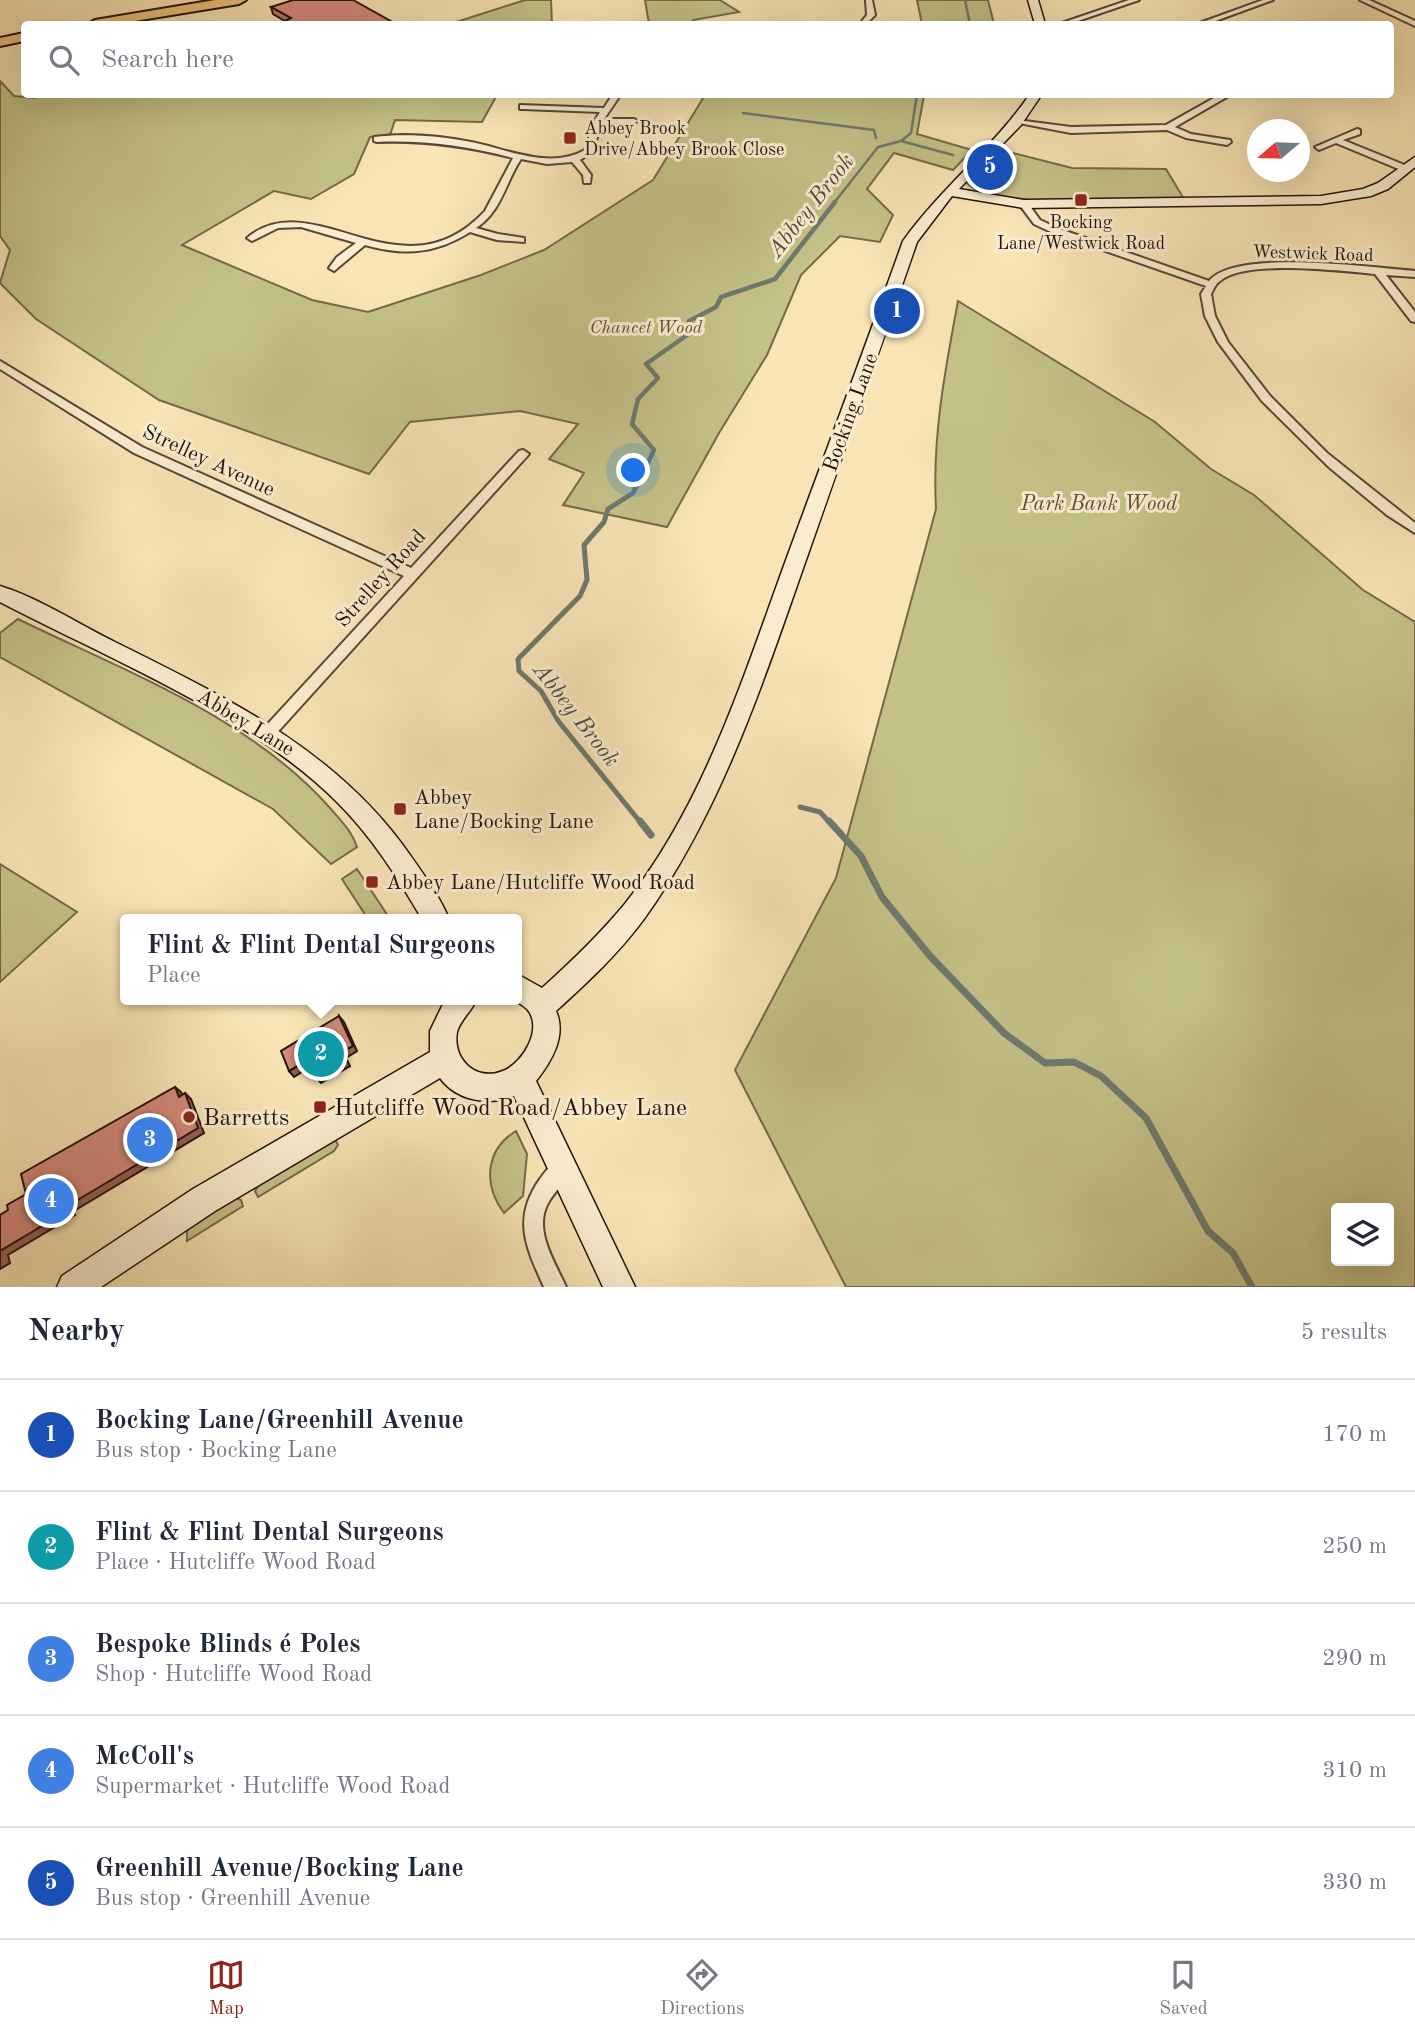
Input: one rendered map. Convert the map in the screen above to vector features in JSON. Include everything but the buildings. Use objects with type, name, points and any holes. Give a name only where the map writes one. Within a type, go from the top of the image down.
[{"type":"highway","points":[[113,21],[239,0]]},
{"type":"highway","points":[[0,42],[21,38]]},
{"type":"street","points":[[866,21],[871,15],[869,0]]},
{"type":"street","points":[[1033,0],[1040,21]]},
{"type":"street","points":[[1072,21],[1136,0]]},
{"type":"street","points":[[1210,21],[1270,0]]},
{"type":"street","points":[[1363,0],[1415,24]]},
{"type":"street","points":[[1394,24],[1402,20]]},
{"type":"street","points":[[377,139],[442,140],[519,156],[561,161],[575,159],[589,151],[598,122],[614,98]]},
{"type":"street","name":"Bocking Lane","points":[[541,1007],[590,965],[624,928],[678,850],[703,801],[782,599],[910,241],[949,191],[1017,122],[1033,98]]},
{"type":"street","points":[[1168,127],[1221,98]]},
{"type":"street","points":[[523,107],[604,110]]},
{"type":"street","points":[[598,122],[634,121]]},
{"type":"street","points":[[1017,122],[1071,130],[1168,127],[1189,135],[1227,142]]},
{"type":"street","points":[[1319,147],[1357,132]]},
{"type":"street","points":[[1335,140],[1410,164]]},
{"type":"street","points":[[252,237],[273,225],[296,223],[362,243],[396,250],[435,247],[470,229],[495,203],[509,168],[519,156]]},
{"type":"street","points":[[575,159],[587,175],[587,181]]},
{"type":"street","points":[[949,191],[1024,204],[1321,200],[1366,193],[1384,186],[1410,164]]},
{"type":"street","points":[[1024,204],[1037,222],[1054,230],[1209,284],[1204,293],[1206,309],[1231,355],[1257,388],[1320,454],[1415,529]]},
{"type":"street","points":[[470,229],[497,237],[521,240]]},
{"type":"street","points":[[334,268],[340,259],[362,243]]},
{"type":"street","name":"Westwick Road","points":[[1209,284],[1226,273],[1263,266],[1415,274]]},
{"type":"street","points":[[1379,272],[1415,319]]},
{"type":"street","name":"Strelley Avenue","points":[[0,364],[138,450],[411,574]]},
{"type":"street","name":"Strelley Road","points":[[269,732],[523,454]]},
{"type":"street","name":"Abbey Lane","points":[[0,593],[216,701],[269,732],[329,779],[371,822],[407,871],[433,914]]},
{"type":"street","points":[[460,1005],[445,1027],[442,1045],[446,1059],[459,1078],[478,1087],[501,1086],[520,1078],[537,1062],[545,1044],[547,1029],[541,1007],[529,993],[522,990]]},
{"type":"street","points":[[73,1287],[204,1200],[446,1059]]},
{"type":"street","points":[[520,1078],[620,1287]]},
{"type":"street","points":[[555,1287],[535,1243],[533,1221],[540,1193],[564,1167]]},
{"type":"green space","points":[[525,0],[551,0],[552,21],[459,21]]},
{"type":"green space","points":[[645,0],[720,0],[739,12],[693,21],[648,21]]},
{"type":"green space","points":[[917,0],[988,0],[993,21],[921,21]]},
{"type":"green space","name":"Chancet Wood","points":[[0,81],[14,96],[21,98],[495,98],[482,122],[395,120],[390,135],[370,137],[354,174],[311,199],[274,191],[182,245],[312,300],[368,312],[481,275],[544,250],[653,180],[703,98],[923,98],[917,134],[972,150],[953,170],[894,153],[867,189],[893,215],[880,242],[840,236],[801,275],[767,355],[719,433],[667,527],[563,505],[584,473],[549,459],[578,424],[520,411],[410,422],[369,474],[159,400],[36,319],[0,283],[10,250],[0,236]]},
{"type":"green space","points":[[1005,151],[1072,168],[1166,169],[1184,199],[1069,202],[1035,200],[981,192],[967,183],[969,178]]},
{"type":"green space","name":"Park Bank Wood","points":[[958,301],[1155,422],[1211,469],[1254,495],[1363,590],[1415,622],[1415,1287],[846,1287],[735,1070],[836,878],[936,509],[936,456],[944,378]]},
{"type":"green space","points":[[18,619],[184,699],[262,747],[298,776],[330,808],[349,831],[357,847],[331,864],[273,809],[0,657],[0,633]]},
{"type":"green space","points":[[0,864],[77,912],[0,982]]},
{"type":"green space","points":[[357,869],[387,914],[365,914],[342,879]]},
{"type":"green space","points":[[516,1131],[527,1154],[523,1196],[504,1213],[493,1191],[490,1169],[498,1148]]},
{"type":"green space","points":[[335,1139],[338,1145],[334,1151],[258,1197],[255,1191],[260,1184]]},
{"type":"green space","points":[[236,1198],[241,1200],[243,1206],[187,1241],[187,1228]]},
{"type":"waterway","name":"Abbey Brook","points":[[965,0],[969,21]]},
{"type":"waterway","name":"Abbey Brook","points":[[901,141],[911,133],[916,98]]},
{"type":"waterway","points":[[743,113],[874,130],[876,138]]},
{"type":"waterway","name":"Abbey Brook","points":[[834,203],[878,147],[901,141]]},
{"type":"waterway","points":[[901,141],[953,155]]},
{"type":"waterway","name":"Abbey Brook","points":[[644,471],[654,450],[632,424],[638,399],[658,378],[646,364],[690,333],[689,321],[716,307],[721,297],[775,279],[835,202]]},
{"type":"waterway","name":"Abbey Brook","points":[[641,823],[559,722],[541,691],[519,671],[518,659],[580,596],[587,580],[584,545],[604,522],[608,509],[633,493],[644,471]]},
{"type":"waterway","name":"Abbey Brook","points":[[800,807],[820,812],[830,823]]},
{"type":"waterway","name":"Abbey Brook","points":[[640,821],[651,835]]},
{"type":"waterway","name":"Abbey Brook","points":[[829,821],[861,856],[882,897],[930,956],[1004,1033],[1045,1063],[1074,1062],[1101,1076],[1146,1118],[1208,1231],[1233,1253],[1252,1287]]},
{"type":"place","name":"Abbey Brook Drive/Abbey Brook Close","points":[[570,138]]},
{"type":"place","name":"Greenhill Avenue/Bocking Lane","points":[[990,167]]},
{"type":"place","name":"Bocking Lane/Westwick Road","points":[[1081,200]]},
{"type":"place","name":"Bocking Lane/Greenhill Avenue","points":[[897,311]]},
{"type":"place","name":"Abbey Lane/Bocking Lane","points":[[400,809]]},
{"type":"place","name":"Abbey Lane/Hutcliffe Wood Road","points":[[372,882]]},
{"type":"place","name":"Flint & Flint Dental Surgeons","points":[[321,1054]]},
{"type":"place","name":"Hutcliffe Wood Road/Abbey Lane","points":[[320,1107]]},
{"type":"place","name":"Barretts","points":[[189,1117]]},
{"type":"place","name":"Bespoke Blinds é Poles","points":[[150,1140]]},
{"type":"place","name":"McColl's","points":[[51,1201]]}]
